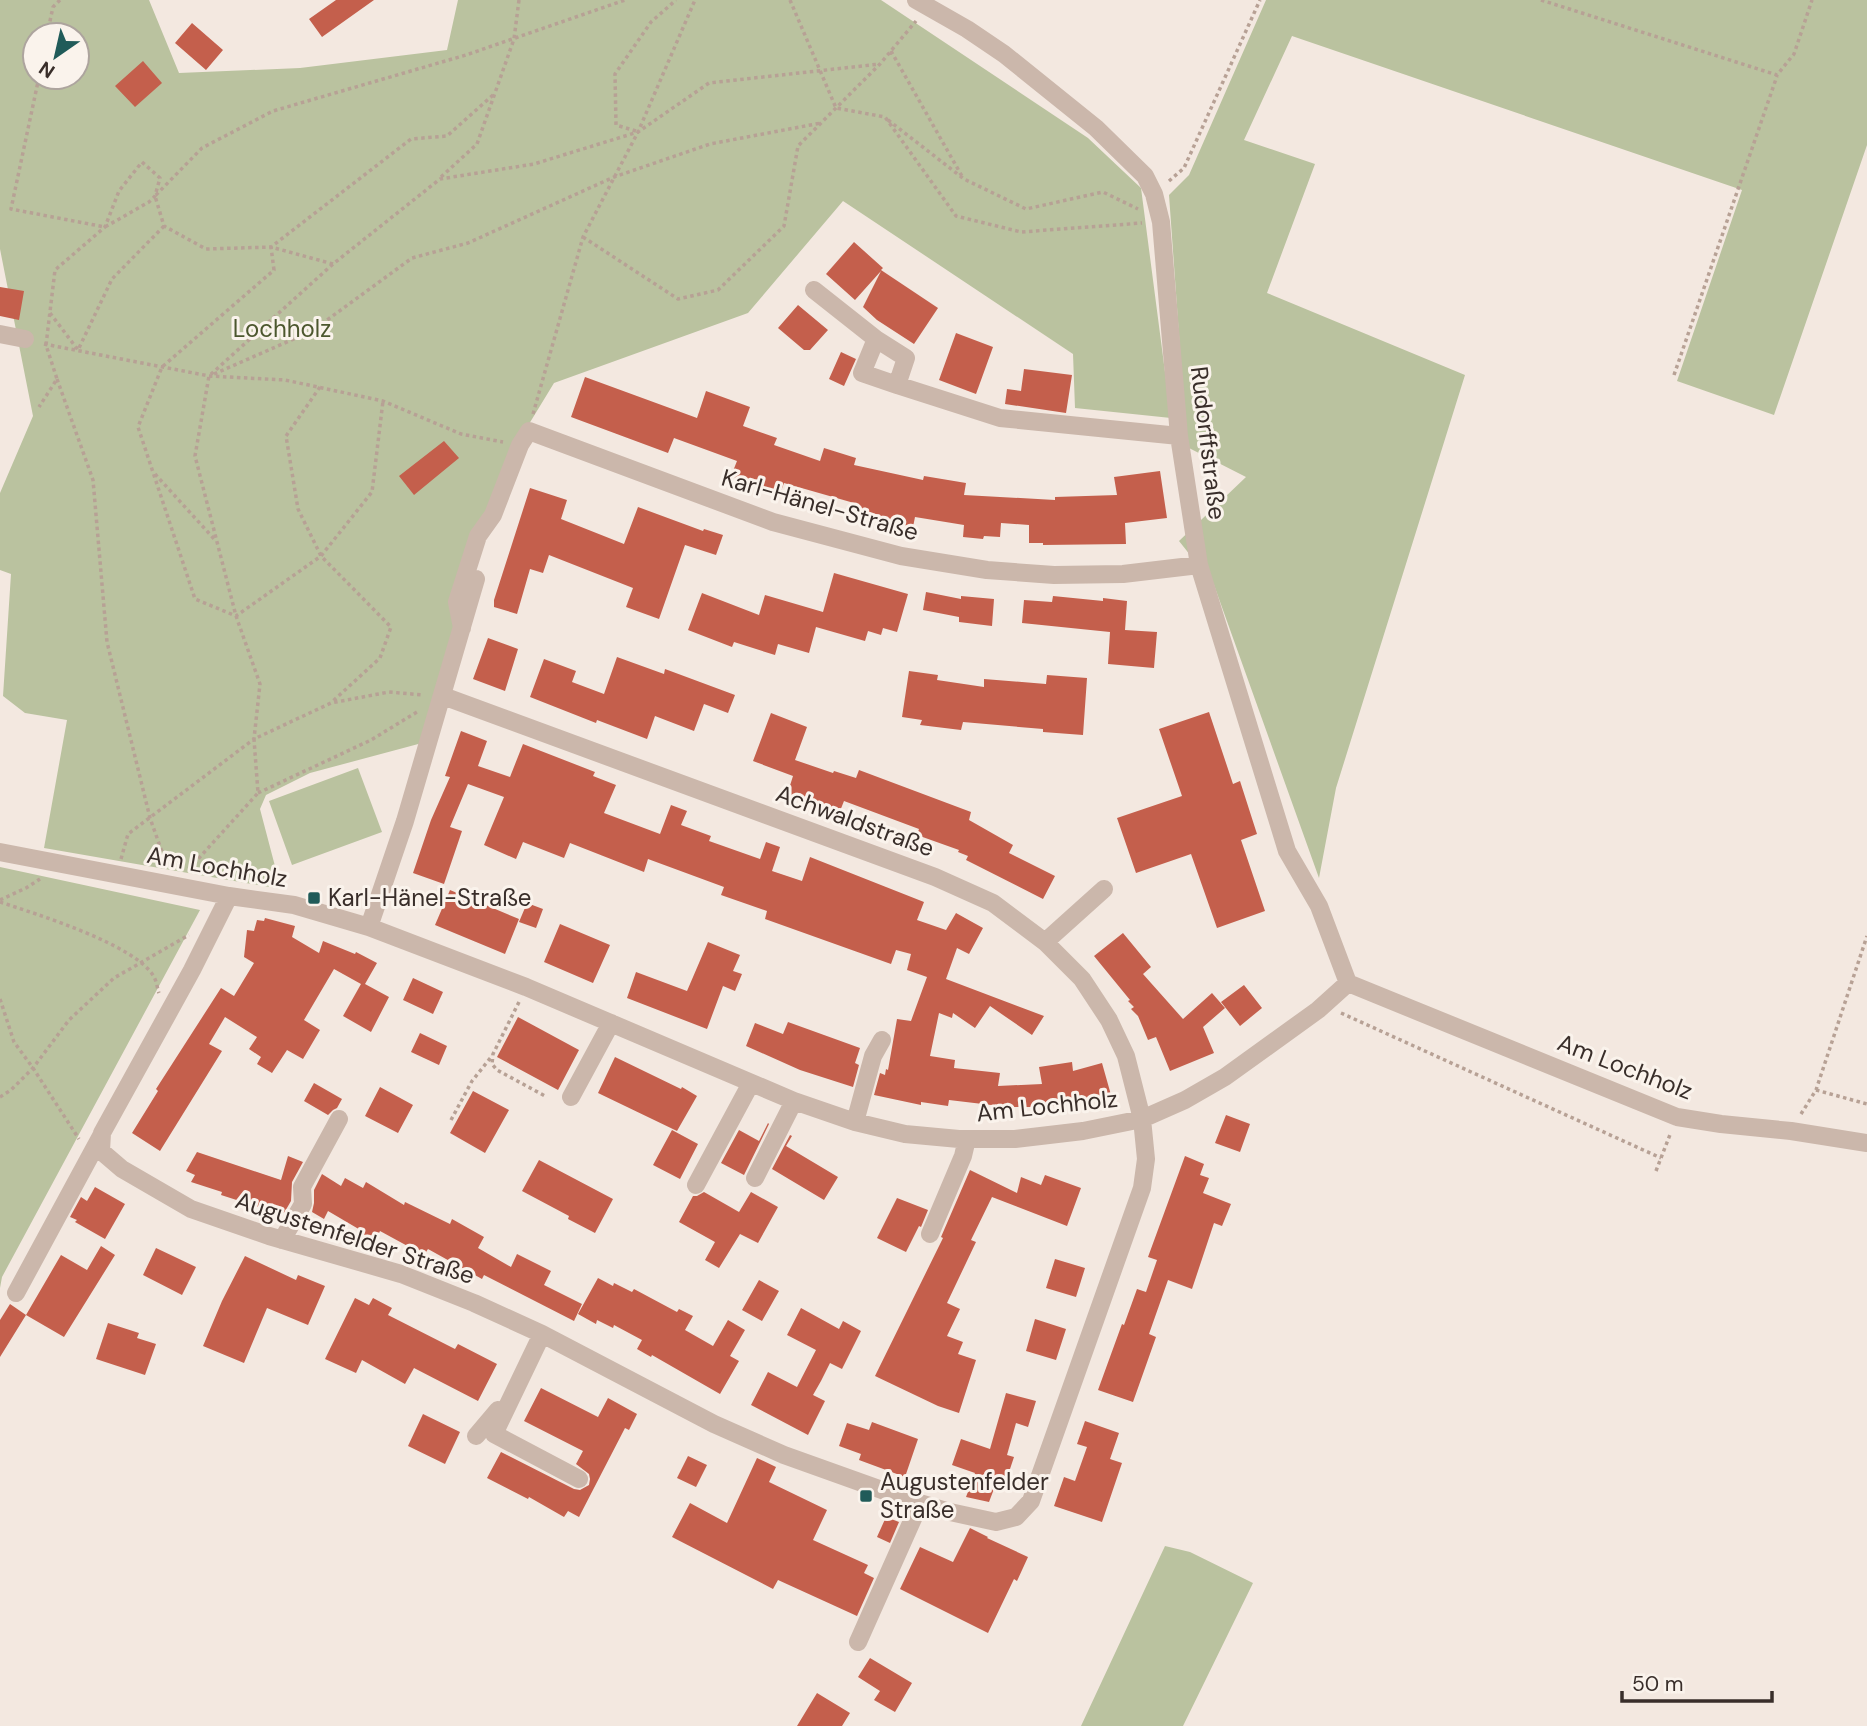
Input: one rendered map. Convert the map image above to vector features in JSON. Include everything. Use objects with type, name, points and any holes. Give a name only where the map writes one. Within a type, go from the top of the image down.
[{"type":"street","name":"Rudorffstraße","points":[[922,3],[1003,54],[1096,128],[1145,176],[1154,194],[1161,222],[1179,436],[1199,565],[1287,851],[1319,906],[1348,983]]},
{"type":"street","points":[[814,290],[876,339],[906,358],[897,385]]},
{"type":"street","points":[[0,334],[25,339]]},
{"type":"street","points":[[876,339],[862,373],[1000,418],[1179,436]]},
{"type":"street","points":[[369,927],[405,821],[462,628],[457,602],[478,536],[493,515],[524,438]]},
{"type":"street","name":"Karl-Hänel-Straße","points":[[524,438],[773,522],[901,556],[987,570],[1054,575],[1123,574],[1199,565]]},
{"type":"street","name":"Achwaldstraße","points":[[443,696],[935,877],[993,903],[1045,942],[1082,979],[1109,1020],[1126,1056],[1142,1119]]},
{"type":"street","name":"Am Lochholz","points":[[0,852],[229,896],[294,905],[369,927],[526,987],[794,1101],[856,1122],[905,1134],[967,1139],[1029,1138],[1142,1119],[1185,1100],[1225,1077],[1323,1005],[1348,983],[1677,1117],[1867,1143]]},
{"type":"street","points":[[1045,942],[1104,890]]},
{"type":"street","points":[[16,1293],[192,971],[229,896]]},
{"type":"street","points":[[571,1097],[611,1024]]},
{"type":"street","points":[[856,1122],[873,1056],[882,1040]]},
{"type":"street","points":[[696,1185],[751,1083]]},
{"type":"street","points":[[755,1178],[794,1101]]},
{"type":"street","points":[[282,1240],[303,1204],[302,1187],[339,1119]]},
{"type":"street","name":"Augustenfelder Straße","points":[[98,1140],[102,1151],[122,1169],[191,1209],[282,1240],[401,1274],[542,1334],[714,1423],[784,1455],[920,1503],[996,1521],[1016,1517],[1031,1501],[1142,1188],[1146,1159],[1142,1119]]},
{"type":"street","points":[[930,1234],[963,1156],[967,1139]]},
{"type":"street","points":[[542,1334],[494,1434],[579,1479]]},
{"type":"street","points":[[476,1436],[516,1388]]},
{"type":"street","points":[[858,1642],[920,1503]]},
{"type":"path","points":[[50,21],[53,7],[60,0]]},
{"type":"path","points":[[258,793],[254,739],[260,684],[236,616],[195,456],[209,376],[333,264],[440,179],[477,144],[514,38],[519,0]]},
{"type":"path","points":[[443,696],[371,740],[258,793],[174,885],[150,818],[107,642],[93,480],[46,345],[55,271],[106,227],[149,202],[202,148],[273,111],[466,55],[625,0]]},
{"type":"path","points":[[638,132],[616,125],[615,74],[651,22],[676,0]]},
{"type":"path","points":[[46,345],[209,376],[285,380],[383,401],[461,434],[524,438],[583,237],[638,132],[695,0]]},
{"type":"path","points":[[790,0],[836,108]]},
{"type":"path","points":[[1154,194],[1184,168],[1260,0]]},
{"type":"path","points":[[1541,0],[1777,75]]},
{"type":"path","points":[[1674,375],[1777,75],[1794,54],[1812,0]]},
{"type":"path","points":[[583,237],[678,299],[719,290],[784,226],[798,146],[880,64],[922,3]]},
{"type":"path","points":[[891,51],[964,179]]},
{"type":"path","points":[[440,179],[534,164],[638,132],[709,83],[880,64]]},
{"type":"path","points":[[36,91],[11,209],[106,227]]},
{"type":"path","points":[[271,247],[411,139],[447,136],[494,95]]},
{"type":"path","points":[[836,108],[885,117],[964,179],[1026,209],[1103,192],[1161,222]]},
{"type":"path","points":[[885,117],[956,216],[1021,232],[1161,222]]},
{"type":"path","points":[[209,376],[312,331],[412,258],[468,243],[614,177],[710,144],[821,123]]},
{"type":"path","points":[[106,227],[119,191],[142,162],[160,178],[155,196],[164,226],[206,249],[271,247],[333,264]]},
{"type":"path","points":[[78,350],[112,279],[164,226]]},
{"type":"path","points":[[236,616],[195,599],[138,427],[162,367],[274,271],[271,247]]},
{"type":"path","points":[[50,313],[78,350]]},
{"type":"path","points":[[39,407],[57,379]]},
{"type":"path","points":[[320,387],[286,436],[298,509],[321,556],[391,627],[380,658],[331,702]]},
{"type":"path","points":[[236,616],[321,556],[372,492],[383,401]]},
{"type":"path","points":[[153,472],[218,542]]},
{"type":"path","points":[[117,874],[128,834],[254,739],[331,702],[388,692],[443,696]]},
{"type":"path","points":[[0,901],[26,888],[62,864]]},
{"type":"path","points":[[0,901],[125,950],[154,977],[165,1017]]},
{"type":"path","points":[[0,1097],[33,1068],[69,1020],[114,978],[218,919]]},
{"type":"path","points":[[1791,1131],[1816,1090],[1867,936]]},
{"type":"path","points":[[451,1120],[472,1081],[493,1054],[526,987]]},
{"type":"path","points":[[0,999],[14,1042],[82,1144],[98,1140]]},
{"type":"path","points":[[1323,1005],[1661,1158]]},
{"type":"path","points":[[493,1054],[492,1064],[497,1070],[545,1096]]},
{"type":"path","points":[[1816,1090],[1867,1104]]},
{"type":"path","points":[[1656,1171],[1677,1117]]},
{"type":"green space","name":"Lochholz","points":[[0,0],[149,0],[179,73],[300,68],[447,50],[458,0],[881,0],[1088,138],[1141,188],[1171,418],[1075,408],[1073,354],[843,201],[748,313],[554,383],[504,465],[422,743],[310,773],[266,795],[260,809],[281,889],[44,848],[67,720],[25,713],[3,696],[11,574],[0,570],[0,493],[33,416],[0,249]]},
{"type":"green space","points":[[1266,0],[1867,0],[1867,145],[1774,415],[1677,381],[1742,190],[1292,36],[1244,140],[1315,164],[1267,293],[1465,375],[1336,788],[1319,878],[1214,585],[1179,541],[1246,477],[1187,447],[1169,195],[1189,175]]},
{"type":"green space","points":[[358,768],[382,832],[292,865],[269,801]]},
{"type":"green space","points":[[0,867],[200,910],[2,1277],[0,1288]]},
{"type":"green space","points":[[1165,1546],[1190,1552],[1253,1583],[1183,1726],[1081,1726]]},
{"type":"building","points":[[336,0],[374,0],[322,37],[309,19]]},
{"type":"building","points":[[192,23],[223,50],[206,70],[175,43]]},
{"type":"building","points":[[143,61],[162,83],[135,107],[115,86]]},
{"type":"building","points":[[854,242],[883,268],[881,270],[938,308],[914,344],[877,320],[863,307],[881,271],[855,300],[826,274]]},
{"type":"building","points":[[0,287],[24,291],[19,320],[0,316]]},
{"type":"building","points":[[798,305],[828,330],[810,350],[804,350],[778,328]]},
{"type":"building","points":[[956,333],[993,347],[976,394],[939,380]]},
{"type":"building","points":[[841,352],[856,359],[844,386],[829,379]]},
{"type":"building","points":[[1024,369],[1072,375],[1066,413],[1005,404],[1007,389],[1021,391]]},
{"type":"building","points":[[585,377],[697,418],[706,391],[750,407],[743,426],[777,438],[774,445],[820,461],[824,448],[856,458],[854,465],[923,480],[924,476],[966,483],[964,495],[1055,500],[1055,497],[1117,495],[1114,477],[1160,471],[1167,518],[1125,523],[1126,544],[1043,545],[1029,543],[1029,525],[1001,523],[1000,537],[984,536],[983,539],[963,537],[964,525],[915,517],[913,527],[852,513],[854,503],[784,483],[780,494],[731,476],[737,461],[674,438],[668,453],[571,417]]},
{"type":"building","points":[[444,441],[459,458],[414,495],[399,476]]},
{"type":"building","points":[[530,488],[567,500],[561,519],[624,544],[638,507],[703,531],[704,529],[723,535],[716,555],[685,545],[659,619],[626,607],[633,588],[549,555],[543,573],[530,569],[517,614],[494,607],[494,600]]},
{"type":"building","points":[[834,573],[908,594],[897,632],[883,628],[881,635],[868,631],[865,641],[816,627],[809,653],[778,644],[775,655],[734,642],[732,647],[688,630],[702,593],[759,615],[765,595],[823,612]]},
{"type":"building","points":[[926,592],[961,599],[961,596],[994,599],[992,626],[959,622],[959,617],[923,610]]},
{"type":"building","points":[[1053,596],[1127,601],[1125,630],[1157,632],[1154,668],[1108,664],[1110,632],[1022,623],[1024,600],[1052,602]]},
{"type":"building","points":[[488,638],[518,649],[505,691],[473,679]]},
{"type":"building","points":[[617,657],[664,674],[665,669],[735,695],[728,713],[704,704],[694,731],[655,716],[647,739],[597,720],[596,723],[530,697],[544,659],[576,671],[572,682],[604,694]]},
{"type":"building","points":[[909,671],[938,675],[937,680],[984,687],[984,679],[1046,684],[1047,675],[1087,678],[1083,735],[963,722],[961,730],[920,725],[922,720],[902,717]]},
{"type":"building","points":[[1209,712],[1233,784],[1240,781],[1257,834],[1241,840],[1265,911],[1217,928],[1191,854],[1136,873],[1117,818],[1182,796],[1159,729]]},
{"type":"building","points":[[771,713],[807,727],[795,760],[856,778],[859,770],[971,812],[969,820],[1013,845],[1009,853],[1055,876],[1043,899],[966,860],[968,856],[958,852],[959,850],[917,835],[919,829],[844,801],[840,811],[787,795],[793,776],[753,761]]},
{"type":"building","points":[[461,731],[487,741],[478,766],[510,777],[523,744],[595,772],[593,776],[616,785],[604,813],[660,834],[671,805],[687,811],[681,825],[711,836],[709,841],[760,859],[766,842],[780,847],[772,871],[802,881],[810,857],[924,902],[917,920],[946,930],[956,913],[983,928],[969,954],[957,948],[946,979],[1044,1016],[1032,1035],[990,1006],[975,1028],[953,1013],[952,1018],[939,1013],[930,1056],[955,1060],[954,1068],[1000,1073],[998,1086],[1042,1084],[1039,1067],[1072,1062],[1073,1071],[1102,1063],[1111,1095],[1046,1107],[1008,1107],[949,1100],[948,1106],[921,1102],[921,1105],[874,1095],[880,1073],[885,1075],[886,1069],[888,1070],[897,1019],[911,1021],[927,977],[907,970],[911,954],[896,950],[891,964],[765,919],[767,911],[721,895],[724,887],[648,859],[644,872],[570,843],[564,858],[523,842],[516,859],[484,845],[504,797],[468,784],[450,827],[462,831],[444,884],[413,873],[431,820],[450,777],[445,776]]},
{"type":"building","points":[[450,890],[519,919],[505,954],[435,925]]},
{"type":"building","points":[[527,903],[543,909],[536,928],[519,922]]},
{"type":"building","points":[[265,918],[295,926],[292,937],[319,953],[323,941],[355,954],[356,952],[377,963],[365,984],[389,997],[371,1032],[343,1016],[361,984],[334,969],[304,1020],[320,1030],[303,1059],[287,1050],[272,1073],[257,1064],[261,1057],[249,1049],[257,1037],[225,1017],[209,1044],[222,1051],[160,1151],[132,1133],[158,1091],[156,1089],[221,988],[234,996],[254,963],[244,957],[247,930],[254,931],[257,920],[264,921]]},
{"type":"building","points":[[560,924],[610,945],[593,983],[544,962]]},
{"type":"building","points":[[1123,933],[1151,967],[1143,974],[1183,1019],[1212,993],[1225,1008],[1203,1027],[1214,1053],[1170,1071],[1156,1037],[1148,1040],[1138,1016],[1131,1009],[1134,1007],[1128,1001],[1130,1000],[1094,956]]},
{"type":"building","points":[[708,942],[740,955],[733,971],[742,974],[735,991],[723,986],[707,1029],[627,998],[636,972],[687,991]]},
{"type":"building","points":[[413,978],[443,992],[433,1014],[403,1000]]},
{"type":"building","points":[[1244,985],[1262,1008],[1240,1026],[1221,1002]]},
{"type":"building","points":[[518,1017],[579,1050],[558,1090],[497,1057]]},
{"type":"building","points":[[788,1022],[860,1048],[855,1063],[859,1065],[853,1087],[800,1070],[746,1046],[755,1023],[783,1034]]},
{"type":"building","points":[[420,1033],[447,1046],[439,1065],[411,1052]]},
{"type":"building","points":[[615,1057],[697,1096],[677,1131],[598,1093]]},
{"type":"building","points":[[314,1083],[342,1099],[337,1108],[328,1115],[304,1101]]},
{"type":"building","points":[[380,1087],[413,1105],[398,1133],[365,1116]]},
{"type":"building","points":[[473,1091],[509,1110],[485,1153],[450,1133]]},
{"type":"building","points":[[1226,1115],[1250,1124],[1240,1152],[1215,1143]]},
{"type":"building","points":[[768,1123],[744,1175],[721,1163],[739,1130],[759,1141]]},
{"type":"building","points":[[672,1130],[698,1144],[680,1179],[653,1165]]},
{"type":"building","points":[[790,1135],[792,1136],[786,1146],[838,1177],[824,1200],[772,1169]]},
{"type":"building","points":[[197,1152],[281,1180],[288,1156],[303,1162],[292,1182],[291,1201],[284,1213],[273,1206],[271,1211],[191,1182],[195,1175],[186,1171]]},
{"type":"building","points":[[1185,1156],[1204,1164],[1200,1175],[1209,1178],[1203,1193],[1231,1204],[1222,1226],[1214,1223],[1192,1289],[1168,1280],[1149,1334],[1156,1337],[1133,1402],[1098,1390],[1137,1289],[1146,1292],[1157,1260],[1148,1257]]},
{"type":"building","points":[[539,1160],[613,1199],[595,1233],[522,1191]]},
{"type":"building","points":[[970,1170],[1017,1193],[1021,1177],[1041,1185],[1045,1175],[1081,1188],[1067,1226],[992,1197],[971,1240],[976,1242],[947,1303],[960,1309],[947,1336],[963,1342],[958,1354],[976,1360],[959,1413],[875,1376],[943,1238],[941,1237]]},
{"type":"building","points":[[322,1174],[341,1186],[345,1178],[363,1188],[366,1182],[404,1205],[405,1202],[450,1224],[452,1219],[484,1237],[478,1248],[511,1267],[517,1254],[551,1271],[544,1285],[582,1304],[574,1321],[484,1275],[482,1279],[428,1249],[424,1255],[380,1231],[375,1241],[328,1211],[324,1219],[312,1212],[314,1190]]},
{"type":"building","points":[[95,1187],[125,1204],[105,1239],[70,1217],[81,1197],[87,1201]]},
{"type":"building","points":[[704,1192],[739,1212],[751,1192],[778,1207],[758,1243],[740,1234],[719,1268],[705,1260],[715,1242],[679,1222],[693,1196]]},
{"type":"building","points":[[897,1198],[928,1210],[906,1252],[877,1238]]},
{"type":"building","points":[[101,1246],[115,1255],[64,1337],[26,1315],[61,1255],[87,1270]]},
{"type":"building","points":[[156,1248],[196,1267],[182,1295],[143,1275]]},
{"type":"building","points":[[245,1256],[296,1280],[298,1275],[325,1286],[308,1325],[267,1308],[244,1363],[203,1346]]},
{"type":"building","points":[[1055,1259],[1085,1268],[1076,1297],[1046,1288]]},
{"type":"building","points":[[598,1278],[632,1292],[634,1289],[677,1312],[679,1309],[693,1316],[685,1330],[713,1346],[728,1320],[745,1330],[730,1356],[739,1361],[720,1394],[637,1349],[642,1340],[614,1325],[613,1328],[597,1320],[596,1324],[578,1314]]},
{"type":"building","points":[[759,1280],[779,1291],[762,1321],[742,1310]]},
{"type":"building","points":[[355,1298],[369,1305],[373,1298],[392,1308],[388,1315],[455,1349],[458,1344],[497,1364],[478,1401],[414,1368],[405,1384],[362,1360],[356,1373],[325,1359]]},
{"type":"building","points":[[10,1304],[26,1315],[0,1357],[0,1320]]},
{"type":"building","points":[[801,1308],[839,1329],[843,1321],[861,1331],[842,1369],[830,1363],[813,1395],[825,1401],[808,1435],[751,1405],[768,1372],[797,1387],[816,1350],[787,1335]]},
{"type":"building","points":[[1035,1319],[1066,1329],[1056,1360],[1026,1351]]},
{"type":"building","points":[[108,1323],[139,1333],[137,1338],[156,1344],[145,1375],[96,1359]]},
{"type":"building","points":[[541,1388],[598,1417],[608,1398],[637,1414],[629,1430],[625,1428],[579,1517],[568,1511],[564,1517],[487,1478],[501,1452],[574,1489],[580,1490],[589,1485],[589,1474],[576,1464],[583,1451],[524,1421]]},
{"type":"building","points":[[1006,1393],[1036,1401],[1028,1427],[1016,1423],[1007,1455],[1014,1457],[1005,1484],[997,1481],[989,1502],[966,1497],[975,1473],[952,1465],[961,1439],[990,1449]]},
{"type":"building","points":[[423,1414],[460,1432],[445,1464],[408,1446]]},
{"type":"building","points":[[1085,1421],[1119,1433],[1110,1459],[1122,1463],[1102,1522],[1054,1506],[1064,1477],[1075,1481],[1087,1447],[1077,1444]]},
{"type":"building","points":[[872,1422],[918,1439],[905,1477],[859,1460],[861,1454],[839,1446],[847,1423],[869,1430]]},
{"type":"building","points":[[688,1456],[707,1465],[696,1487],[677,1478]]},
{"type":"building","points":[[757,1458],[776,1467],[769,1482],[827,1510],[813,1540],[868,1565],[864,1573],[874,1578],[857,1616],[778,1580],[773,1589],[672,1537],[690,1503],[727,1523]]},
{"type":"building","points":[[886,1517],[899,1522],[890,1543],[877,1537]]},
{"type":"building","points":[[970,1528],[1028,1557],[1017,1581],[1014,1579],[988,1633],[900,1589],[920,1547],[953,1562]]},
{"type":"building","points":[[870,1658],[912,1683],[895,1712],[874,1700],[880,1691],[858,1677]]},
{"type":"building","points":[[817,1693],[850,1713],[842,1726],[797,1726]]},
{"type":"place","name":"Karl-Hänel-Straße","points":[[314,898]]},
{"type":"place","name":"Augustenfelder Straße","points":[[866,1496]]}]
